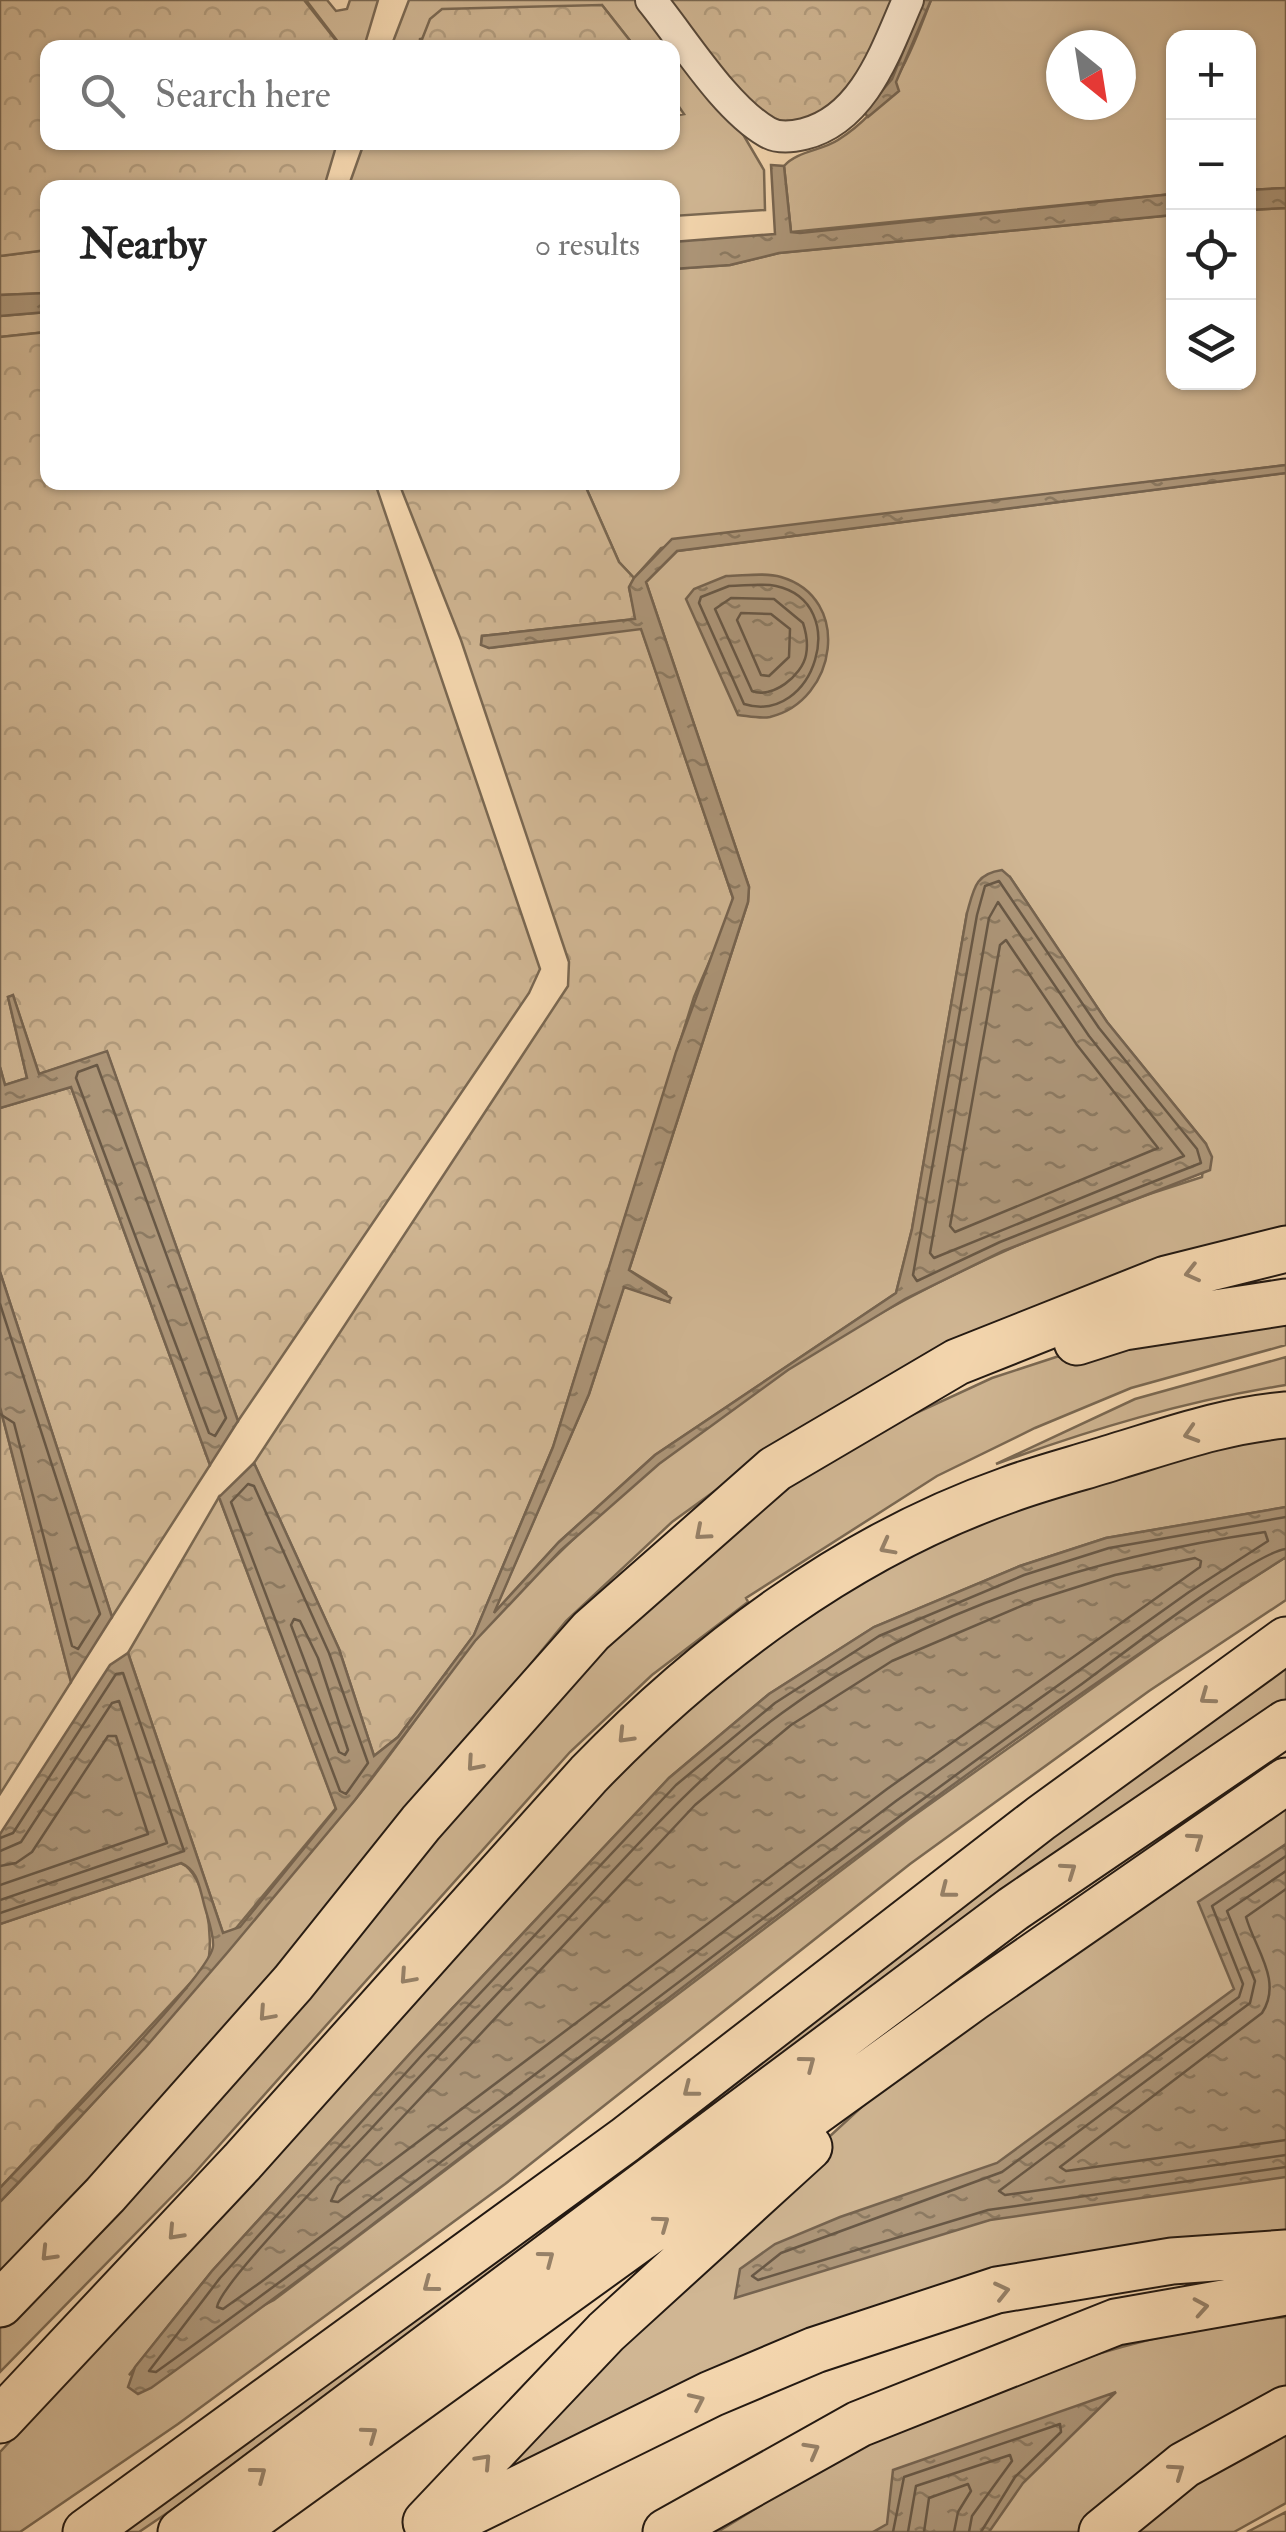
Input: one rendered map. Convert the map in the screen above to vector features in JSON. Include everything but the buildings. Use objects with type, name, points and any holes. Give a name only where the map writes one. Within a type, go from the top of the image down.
[{"type":"highway","points":[[0,2304],[105,2195],[293,1984],[422,1823],[591,1631],[775,1469],[957,1362],[1166,1279],[1286,1248]]},
{"type":"highway","points":[[775,1469],[943,1387],[1124,1327],[1286,1302]]},
{"type":"highway","points":[[0,2420],[242,2162],[589,1774],[646,1714],[710,1660],[801,1596],[892,1544],[1005,1491],[1239,1419],[1286,1414]]},
{"type":"highway","points":[[86,2532],[625,2140],[1041,1818],[1286,1640]]},
{"type":"highway","points":[[181,2532],[1013,1909],[1286,1723]]},
{"type":"highway","points":[[233,2532],[973,1998],[1286,1781]]},
{"type":"highway","points":[[417,2532],[606,2332],[973,1998]]},
{"type":"highway","points":[[431,2532],[609,2443],[816,2350],[998,2290],[1172,2261],[1286,2254]]},
{"type":"highway","points":[[666,2532],[859,2424],[1116,2322],[1286,2292]]},
{"type":"highway","points":[[1102,2532],[1184,2465],[1286,2409]]},
{"type":"street","points":[[651,0],[737,108],[769,134],[791,137],[813,132],[841,114],[877,70],[908,0]]},
{"type":"green space","points":[[0,0],[304,0],[335,40],[40,40],[40,150],[335,150],[326,180],[40,180],[40,251],[0,256]]},
{"type":"green space","points":[[306,0],[327,0],[336,11],[347,9],[350,0],[378,0],[366,40],[337,40]]},
{"type":"green space","points":[[409,0],[637,0],[668,40],[630,40],[602,5],[420,40],[394,40]]},
{"type":"green space","points":[[666,0],[903,0],[854,96],[795,131],[750,106]]},
{"type":"green space","points":[[931,0],[1286,0],[1286,188],[1256,190],[1256,30],[1166,30],[1166,195],[791,232],[784,166],[856,127],[885,96],[906,60]]},
{"type":"green space","points":[[602,5],[630,40],[422,40],[430,19],[442,9]]},
{"type":"green space","points":[[680,55],[744,136],[764,170],[765,210],[680,216],[680,180],[351,180],[362,150],[680,150],[680,115],[684,114],[680,108]]},
{"type":"green space","points":[[1286,208],[1286,465],[708,536],[661,548],[634,578],[619,562],[587,490],[680,490],[680,269],[730,265],[779,253],[1166,216],[1166,390],[1256,390],[1256,210]]},
{"type":"green space","points":[[40,251],[40,293],[0,295],[0,256]]},
{"type":"green space","points":[[40,313],[40,333],[0,337],[0,316]]},
{"type":"green space","points":[[40,333],[40,490],[377,490],[540,969],[529,993],[238,1421],[107,1052],[39,1074],[13,996],[8,997],[27,1078],[5,1085],[0,1067],[0,337]]},
{"type":"green space","points":[[1286,473],[1286,1232],[752,1464],[672,1522],[566,1621],[309,1934],[0,2279],[0,2202],[224,1955],[369,1782],[485,1629],[628,1489],[778,1375],[858,1326],[941,1281],[1026,1242],[1202,1177],[1206,1144],[1107,1022],[1010,877],[967,913],[912,1229],[896,1293],[655,1455],[559,1542],[493,1614],[589,1394],[624,1286],[669,1302],[666,1292],[629,1270],[748,902],[749,887],[646,582],[677,551]]},
{"type":"green space","points":[[402,490],[587,490],[619,562],[634,578],[629,588],[636,619],[482,636],[481,644],[489,648],[641,628],[733,898],[729,917],[694,997],[553,1447],[474,1635],[398,1737],[374,1756],[339,1649],[254,1463],[568,986],[569,962],[461,640]]},
{"type":"green space","points":[[71,1087],[210,1465],[112,1617],[0,1272],[0,1108]]},
{"type":"green space","points":[[1286,1309],[1286,1345],[1131,1388],[1035,1428],[937,1476],[746,1598],[748,1602],[652,1675],[570,1752],[191,2177],[0,2372],[0,2320],[615,1629],[799,1478],[890,1425],[992,1378],[1108,1340]]},
{"type":"green space","points":[[1286,1357],[1286,1385],[1139,1417],[996,1464],[1135,1399]]},
{"type":"green space","points":[[0,1407],[71,1682],[0,1794]]},
{"type":"green space","points":[[1286,1429],[1286,1507],[1106,1538],[1020,1566],[874,1627],[769,1694],[669,1778],[212,2271],[129,2375],[274,2300],[909,1819],[1202,1610],[1286,1557],[1286,1600],[1149,1691],[910,1864],[505,2184],[178,2424],[20,2532],[0,2532],[0,2452],[351,2074],[511,1885],[653,1734],[721,1675],[901,1556],[1008,1507]]},
{"type":"green space","points":[[219,1497],[336,1808],[232,1933],[223,1933],[128,1653]]},
{"type":"green space","points":[[1286,1664],[1286,1701],[207,2486],[139,2532],[104,2532]]},
{"type":"green space","points":[[1286,1806],[1286,2242],[995,2280],[446,2524],[611,2338],[931,2043]]},
{"type":"green space","points":[[181,1863],[197,1880],[206,1909],[210,1940],[207,1965],[0,2188],[0,1924]]},
{"type":"green space","points":[[1286,2317],[1286,2398],[1080,2532],[717,2532],[844,2456],[1016,2382],[1177,2333]]},
{"type":"green space","points":[[1286,2430],[1286,2503],[1234,2532],[1126,2532],[1171,2493]]},
{"type":"green space","points":[[1286,2512],[1286,2532],[1247,2532]]},
{"type":"water","points":[[924,0],[931,0],[896,82],[899,91],[868,117],[864,112],[892,79]]},
{"type":"water","points":[[771,165],[784,166],[791,232],[800,233],[1166,195],[1166,216],[779,253],[730,265],[680,269],[680,241],[775,234]]},
{"type":"water","points":[[1286,188],[1286,208],[1256,210],[1256,190]]},
{"type":"water","points":[[40,293],[40,313],[0,316],[0,295]]},
{"type":"water","points":[[1286,465],[1286,473],[677,551],[646,582],[749,887],[748,902],[629,1270],[671,1298],[669,1302],[624,1287],[589,1394],[494,1613],[559,1542],[655,1455],[896,1293],[912,1229],[967,913],[974,889],[986,875],[1002,870],[1010,877],[1107,1022],[1206,1144],[1212,1157],[1210,1170],[1003,1251],[905,1299],[788,1370],[659,1464],[560,1551],[475,1641],[355,1800],[227,1953],[145,2048],[0,2202],[0,2188],[184,1991],[213,1946],[198,1884],[191,1870],[181,1863],[0,1924],[0,1834],[110,1665],[128,1653],[223,1933],[240,1927],[336,1809],[219,1497],[254,1463],[339,1649],[374,1756],[398,1737],[474,1635],[553,1447],[676,1052],[733,898],[641,629],[489,648],[481,645],[482,636],[635,619],[629,587],[672,539]]},
{"type":"water","points":[[726,576],[775,576],[804,588],[819,605],[827,626],[828,649],[822,671],[810,691],[793,707],[770,717],[738,715],[686,599],[694,589]]},
{"type":"water","points":[[13,995],[39,1074],[107,1051],[238,1421],[210,1465],[71,1087],[0,1108],[0,1067],[5,1085],[27,1078],[8,997]]},
{"type":"water","points":[[0,1272],[112,1617],[71,1682],[0,1407]]},
{"type":"water","points":[[1286,1507],[1286,1557],[995,1754],[151,2388],[138,2394],[128,2387],[135,2367],[212,2271],[415,2048],[669,1778],[769,1694],[874,1627],[1020,1566],[1106,1538]]},
{"type":"water","points":[[1286,1844],[1286,2177],[990,2220],[735,2298],[740,2269],[775,2244],[840,2217],[997,2163],[1234,1989],[1198,1902]]},
{"type":"water","points":[[1116,2392],[1023,2483],[989,2532],[873,2532],[887,2524],[893,2470]]}]
